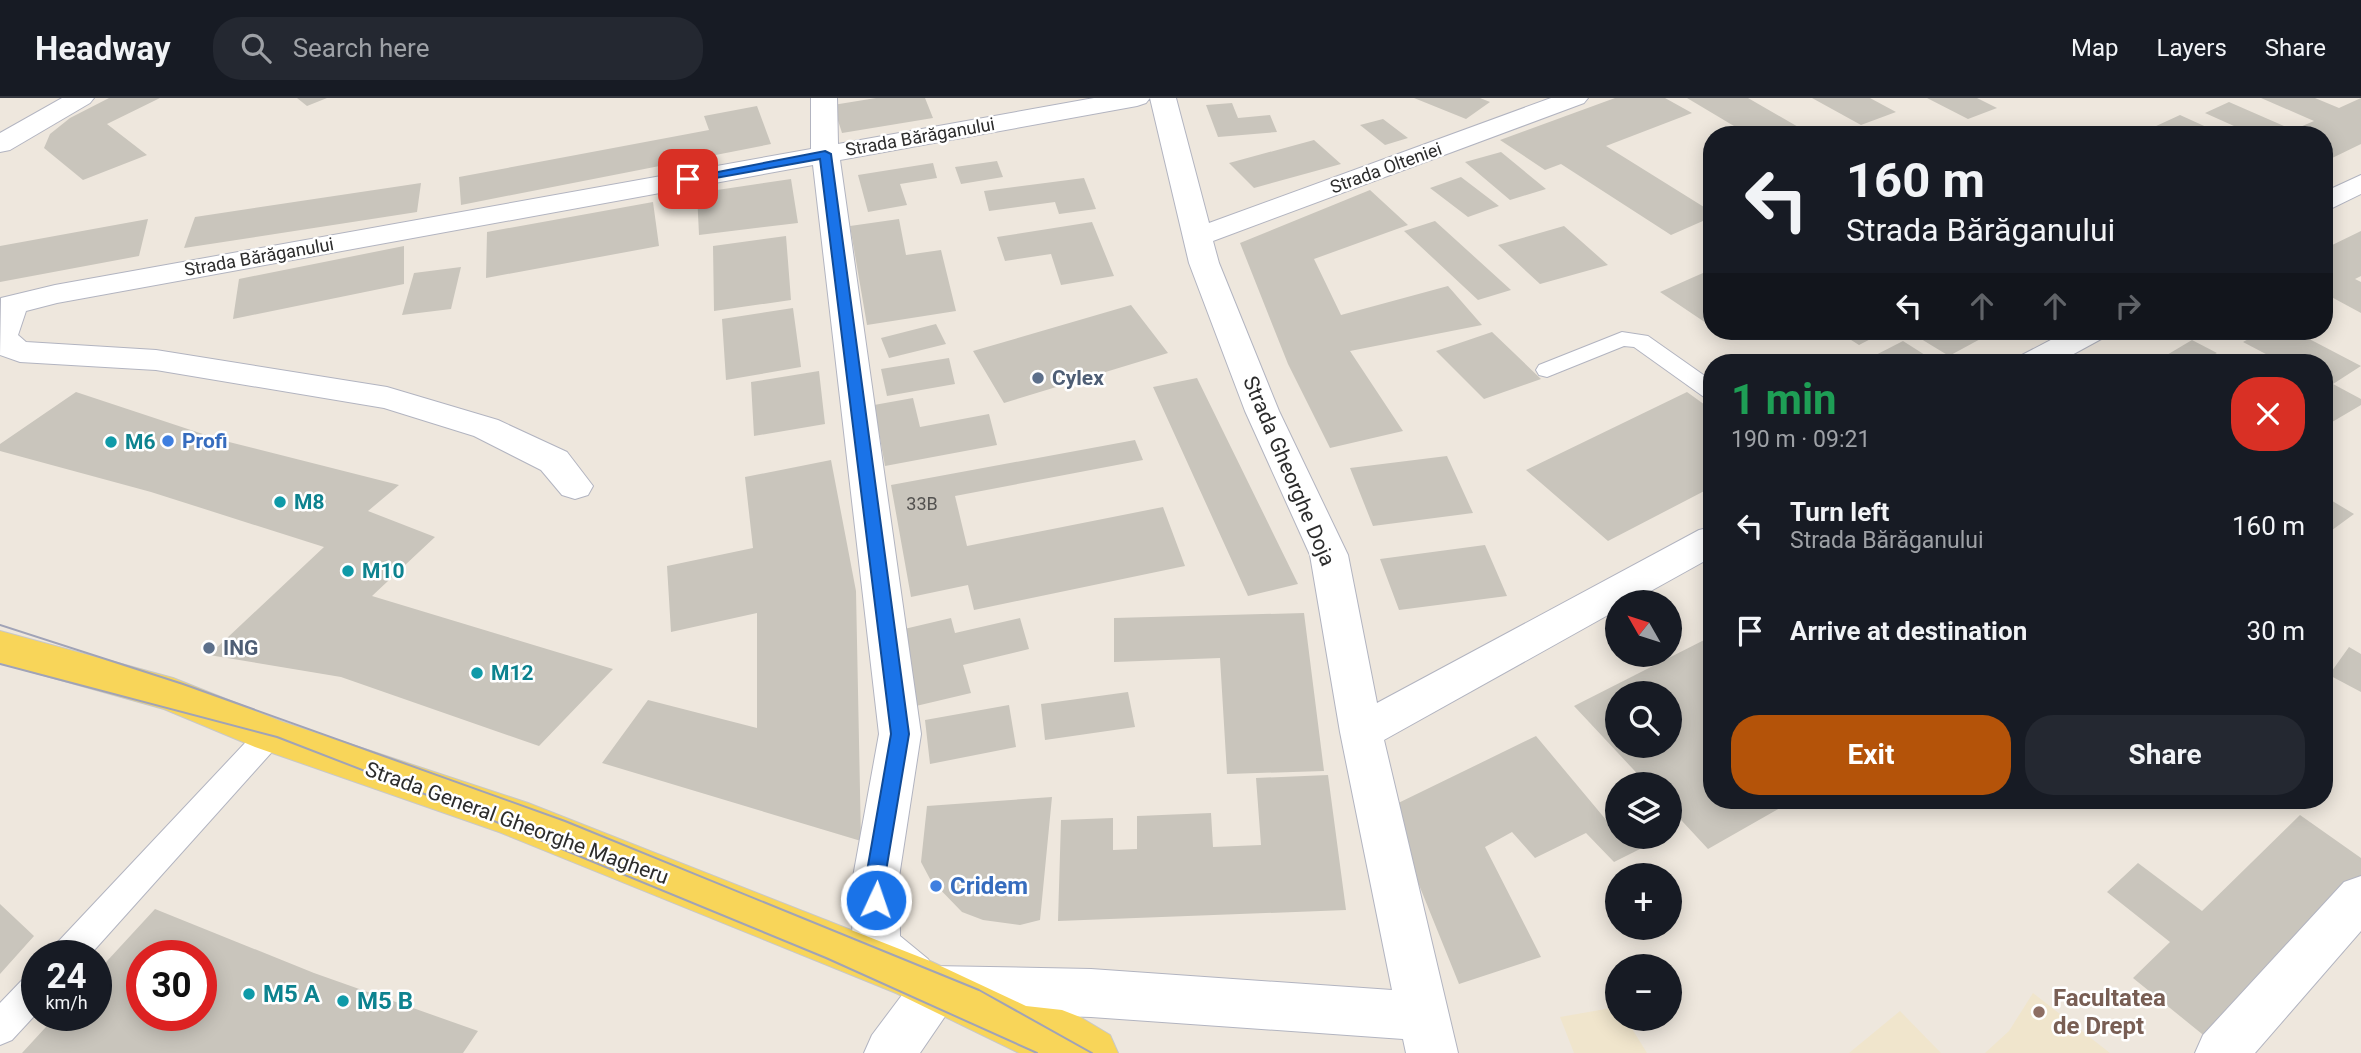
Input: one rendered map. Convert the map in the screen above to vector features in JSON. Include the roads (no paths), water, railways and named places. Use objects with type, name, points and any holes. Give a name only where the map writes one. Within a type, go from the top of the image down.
[{"type":"main road","name":"Strada General Gheorghe Magheru","points":[[0,647],[173,695],[270,735],[512,817],[925,982],[1030,1042],[1062,1035],[1092,1053]]},
{"type":"street","points":[[0,144],[81,98]]},
{"type":"street","points":[[824,98],[825,154],[900,734],[876,877],[876,946],[925,982],[1330,1012],[1427,1034]]},
{"type":"street","name":"Strada Bărăganului","points":[[575,486],[554,461],[486,428],[387,398],[156,360],[20,352],[6,345],[2,335],[12,305],[55,294],[1137,98]]},
{"type":"street","name":"Strada Gheorghe Doja","points":[[1163,98],[1198,237],[1216,296],[1262,411],[1329,555],[1361,732],[1427,1034]]},
{"type":"street","name":"Strada Olteniei","points":[[1198,237],[1575,98]]},
{"type":"street","points":[[2333,198],[2361,183]]},
{"type":"street","points":[[2049,354],[2075,340]]},
{"type":"street","points":[[1361,732],[1703,545]]},
{"type":"street","points":[[2221,1053],[2361,897]]},
{"type":"street","points":[[890,1053],[925,982]]},
{"type":"lane","points":[[1547,370],[1622,339],[1640,341],[1703,386]]},
{"type":"lane","points":[[82,940],[270,735]]},
{"type":"lane","points":[[0,1028],[21,1005]]},
{"type":"tram line","points":[[0,625],[183,684],[565,821],[979,990],[1092,1053]]},
{"type":"tram line","points":[[0,664],[277,737],[489,819],[826,958],[1037,1053]]},
{"type":"place","name":"Cylex","points":[[1038,378]]},
{"type":"place","name":"Profi","points":[[168,441]]},
{"type":"place","name":"M6","points":[[111,442]]},
{"type":"place","name":"M8","points":[[280,502]]},
{"type":"place","name":"M10","points":[[348,571]]},
{"type":"place","name":"ING","points":[[209,648]]},
{"type":"place","name":"M12","points":[[477,673]]},
{"type":"place","name":"Cridem","points":[[936,886]]},
{"type":"place","name":"M5 A","points":[[249,994]]},
{"type":"place","name":"M5 B","points":[[343,1001]]},
{"type":"place","name":"Facultatea de Drept","points":[[2039,1012]]}]
